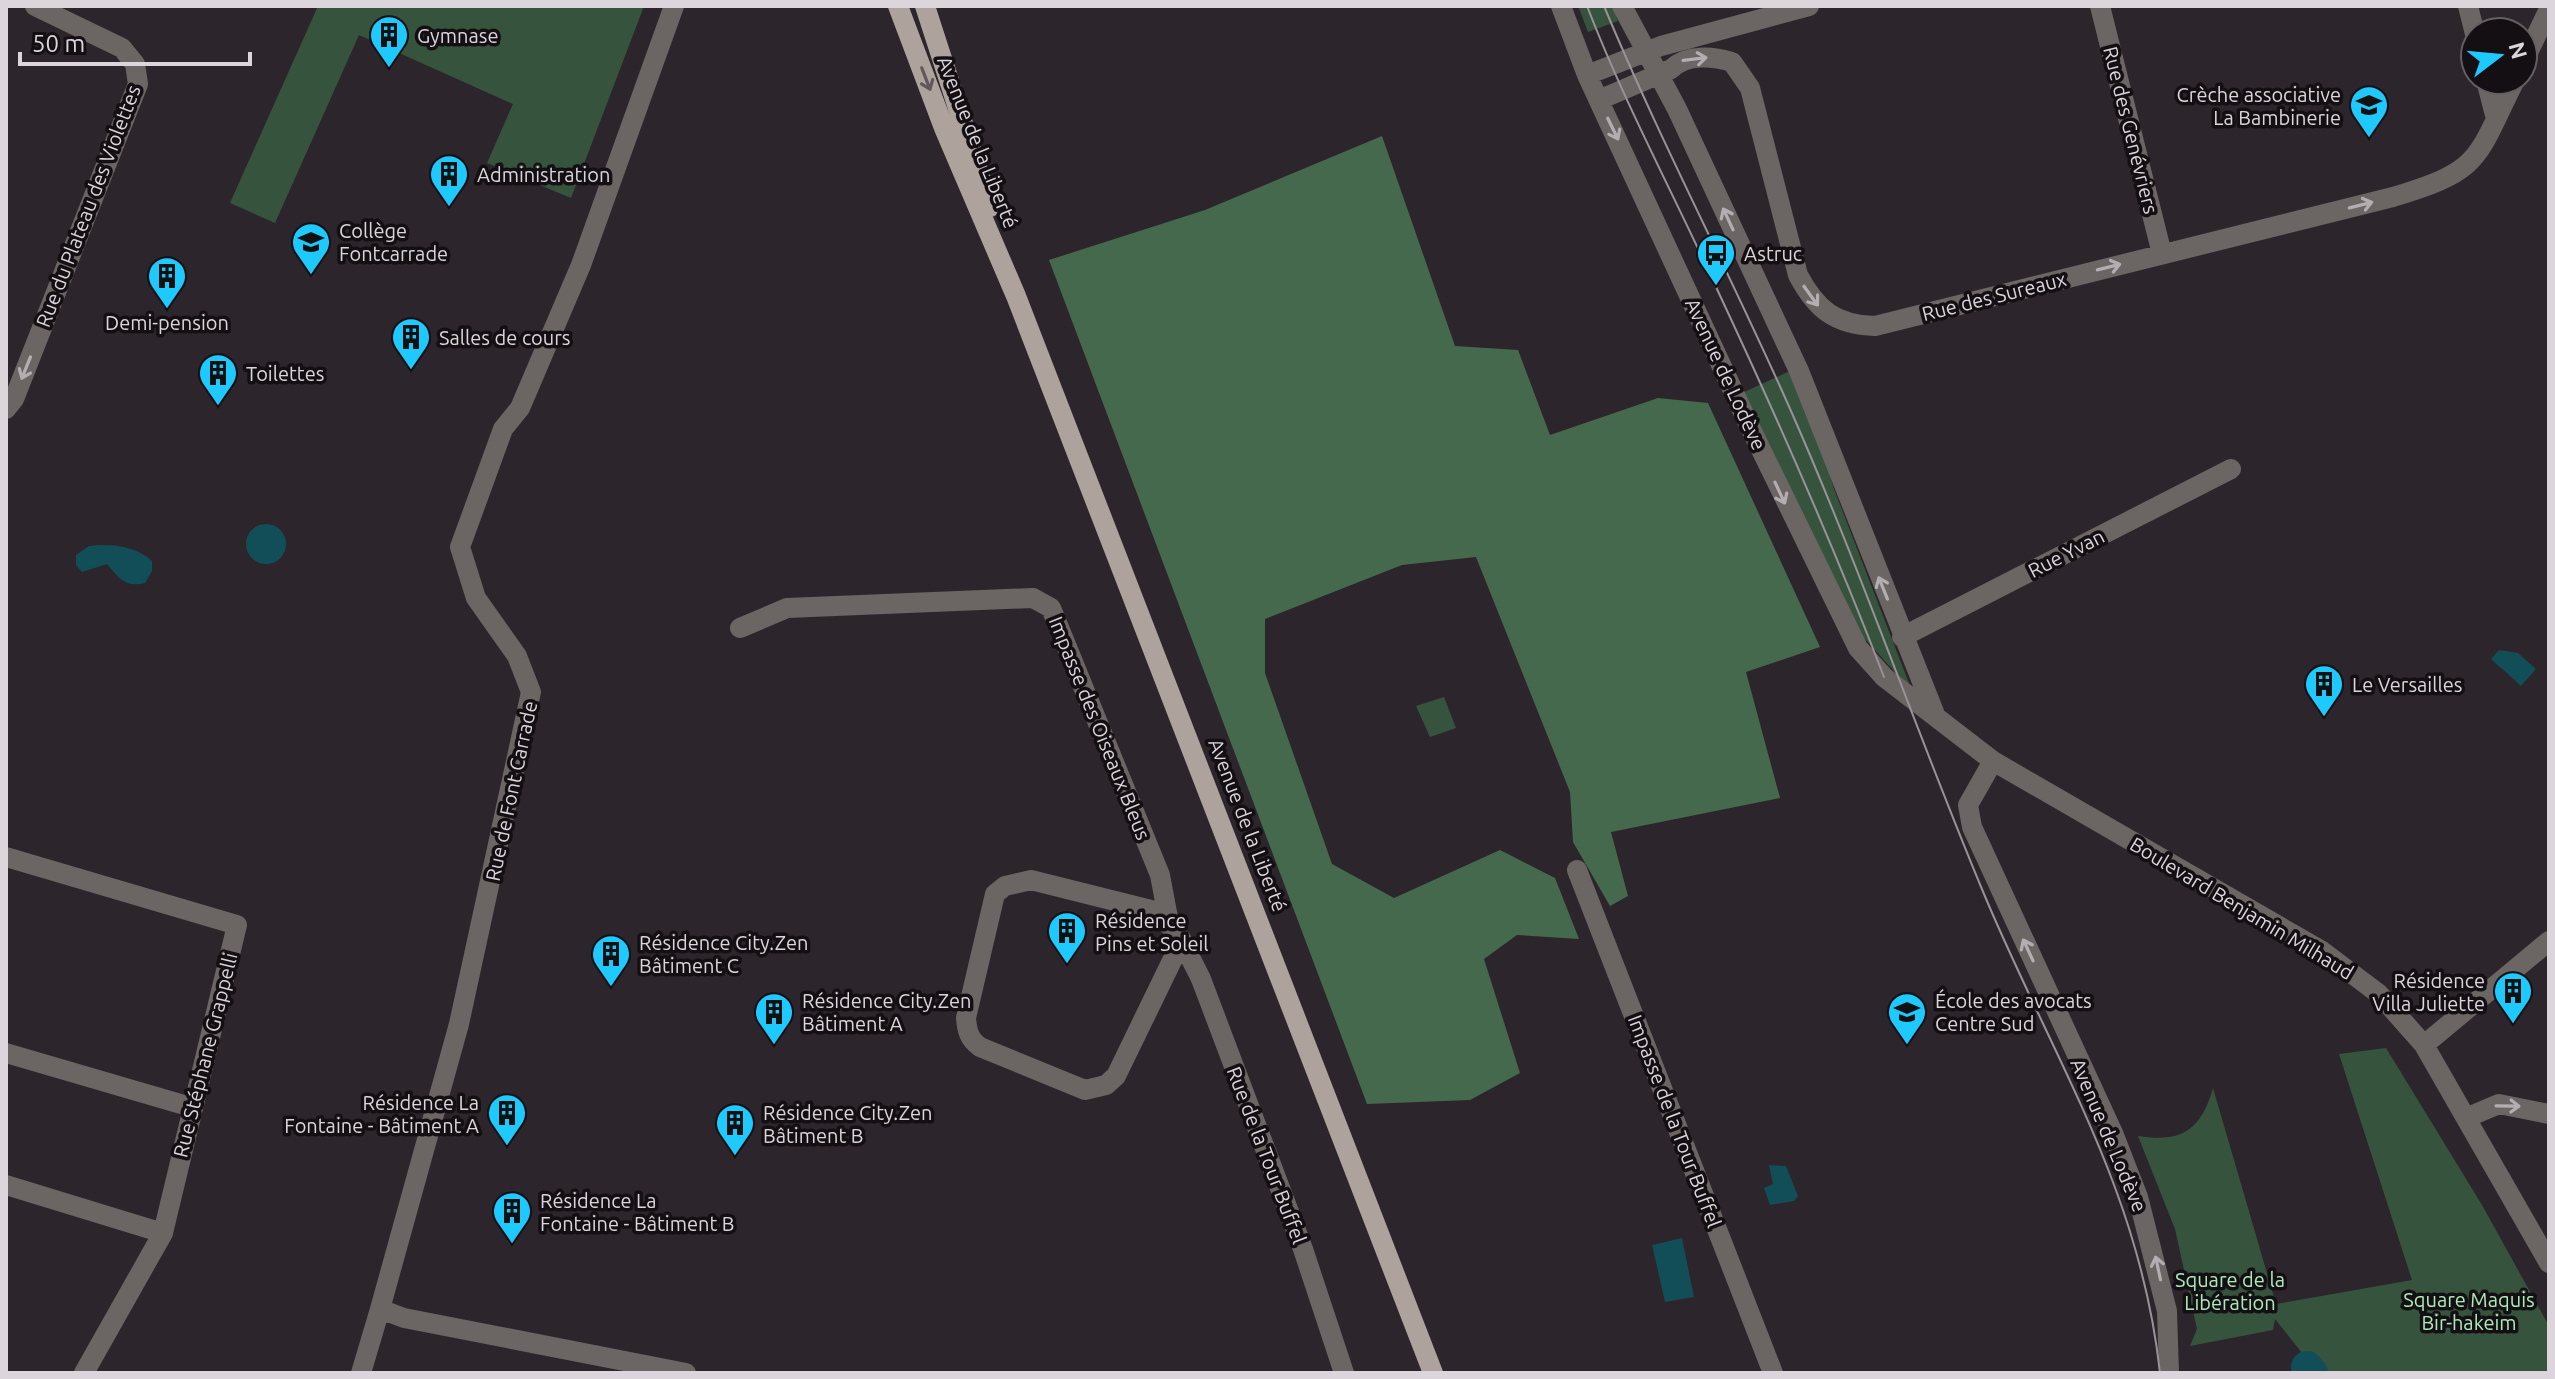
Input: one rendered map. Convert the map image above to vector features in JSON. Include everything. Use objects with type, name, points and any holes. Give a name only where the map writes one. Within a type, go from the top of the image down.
[{"type":"main road","name":"Avenue de la Liberté","points":[[898,6],[944,128],[1016,296],[1433,1373]]},
{"type":"main road","name":"Avenue de la Liberté","points":[[925,6],[1016,296]]},
{"type":"street","name":"Rue du Plateau des Violettes","points":[[6,409],[14,399],[138,84],[135,64],[122,48],[35,6]]},
{"type":"street","name":"Rue de Font Carrade","points":[[361,1373],[459,1024],[531,692],[517,656],[476,598],[460,547],[503,429],[520,408],[581,265],[674,6]]},
{"type":"street","name":"Avenue de Lodève","points":[[1561,6],[1587,75],[1792,518],[1851,636],[1884,677],[1934,712],[1993,761],[1968,805],[1972,827],[2113,1133],[2138,1197],[2167,1311],[2169,1373]]},
{"type":"street","name":"Avenue de Lodève","points":[[1622,6],[1628,23],[1649,52],[1799,371],[1934,712]]},
{"type":"street","points":[[1587,75],[1649,52],[1809,6]]},
{"type":"street","name":"Rue des Genévriers","points":[[2100,6],[2162,254]]},
{"type":"street","points":[[2539,30],[2549,9]]},
{"type":"street","name":"Rue des Sureaux","points":[[1599,100],[1679,62],[1716,57],[1732,62],[1750,88],[1798,275],[1812,301],[1833,319],[1854,326],[1875,326],[2393,197],[2447,180],[2480,152],[2507,96]]},
{"type":"street","points":[[2490,96],[2496,119]]},
{"type":"street","name":"Rue Yvan","points":[[1902,637],[2231,469]]},
{"type":"street","name":"Impasse des Oiseaux Bleus","points":[[740,628],[787,608],[1033,598],[1051,608],[1160,875],[1176,931]]},
{"type":"street","name":"Boulevard Benjamin Milhaud","points":[[1993,761],[2322,951],[2379,994],[2424,1045],[2549,1263]]},
{"type":"street","name":"Rue Stéphane Grappelli","points":[[6,857],[237,925],[163,1233],[84,1373]]},
{"type":"street","name":"Impasse de la Tour Buffel","points":[[1577,870],[1773,1373]]},
{"type":"street","points":[[1031,880],[1155,911],[1176,931],[1116,1076],[1106,1085],[1085,1090],[972,1041],[966,1018],[995,894],[1005,886],[1031,880]]},
{"type":"street","name":"Rue de la Tour Buffel","points":[[1176,931],[1201,979],[1303,1249],[1344,1373]]},
{"type":"street","points":[[2424,1045],[2549,941]]},
{"type":"street","points":[[6,1053],[191,1107]]},
{"type":"street","points":[[2468,1117],[2499,1104],[2549,1114]]},
{"type":"street","points":[[6,1185],[163,1233]]},
{"type":"street","points":[[380,1309],[404,1318],[686,1373]]},
{"type":"green space","points":[[318,6],[644,6],[571,198],[487,163],[513,104],[359,35],[275,223],[230,203]]},
{"type":"green space","points":[[1578,6],[1612,6],[1618,21],[1588,32]]},
{"type":"green space","points":[[1382,136],[1455,346],[1518,350],[1550,435],[1658,398],[1708,403],[1820,647],[1746,672],[1780,798],[1611,832],[1628,896],[1610,906],[1573,842],[1570,792],[1476,557],[1402,565],[1265,619],[1265,673],[1332,864],[1394,898],[1500,850],[1555,878],[1579,939],[1517,935],[1484,959],[1520,1073],[1470,1100],[1367,1104],[1049,260],[1205,210]]},
{"type":"green space","points":[[1790,371],[1818,436],[1834,489],[1912,691],[1864,638],[1742,393]]},
{"type":"green space","points":[[1444,697],[1456,728],[1430,737],[1416,706]]},
{"type":"green space","name":"Square Maquis Bir-hakeim","points":[[2386,1048],[2482,1205],[2549,1326],[2549,1373],[2318,1373],[2275,1319],[2273,1330],[2190,1346],[2197,1329],[2175,1229],[2138,1136],[2167,1137],[2188,1130],[2202,1114],[2213,1088],[2276,1304],[2412,1280],[2339,1054]]},
{"type":"water","points":[[266,524],[280,530],[286,544],[280,558],[266,564],[252,558],[246,544],[252,530]]},
{"type":"water","points":[[114,545],[139,552],[152,561],[152,571],[145,583],[138,584],[123,581],[107,564],[82,572],[76,565],[76,555],[89,546]]},
{"type":"water","points":[[2499,650],[2518,653],[2536,669],[2521,686],[2491,659]]},
{"type":"water","points":[[1769,1165],[1786,1166],[1798,1196],[1794,1201],[1770,1205],[1764,1188],[1773,1184]]},
{"type":"water","points":[[1682,1238],[1694,1297],[1665,1302],[1652,1245]]},
{"type":"waterway","points":[[2307,1367],[2312,1373]]},
{"type":"tram line","points":[[1587,6],[1782,432],[1884,677]]},
{"type":"tram line","points":[[1604,6],[1791,411],[1984,894],[2114,1184],[2150,1306],[2160,1373]]},
{"type":"place","name":"Gymnase","points":[[389,69]]},
{"type":"place","name":"Crèche associative La Bambinerie","points":[[2369,139]]},
{"type":"place","name":"Administration","points":[[449,208]]},
{"type":"place","name":"Collège Fontcarrade","points":[[311,276]]},
{"type":"place","name":"Astruc","points":[[1716,287]]},
{"type":"place","name":"Demi-pension","points":[[167,310]]},
{"type":"place","name":"Salles de cours","points":[[411,371]]},
{"type":"place","name":"Toilettes","points":[[218,407]]},
{"type":"place","name":"Le Versailles","points":[[2324,718]]},
{"type":"place","name":"Résidence Pins et Soleil","points":[[1067,965]]},
{"type":"place","name":"Résidence City.Zen Bâtiment C","points":[[611,988]]},
{"type":"place","name":"Résidence Villa Juliette","points":[[2513,1025]]},
{"type":"place","name":"Résidence City.Zen Bâtiment A","points":[[774,1046]]},
{"type":"place","name":"École des avocats Centre Sud","points":[[1907,1046]]},
{"type":"place","name":"Résidence La Fontaine - Bâtiment A","points":[[507,1147]]},
{"type":"place","name":"Résidence City.Zen Bâtiment B","points":[[735,1157]]},
{"type":"place","name":"Résidence La Fontaine - Bâtiment B","points":[[512,1245]]},
{"type":"park label","name":"Square de la Libération","points":[[2230,1290]]}]
